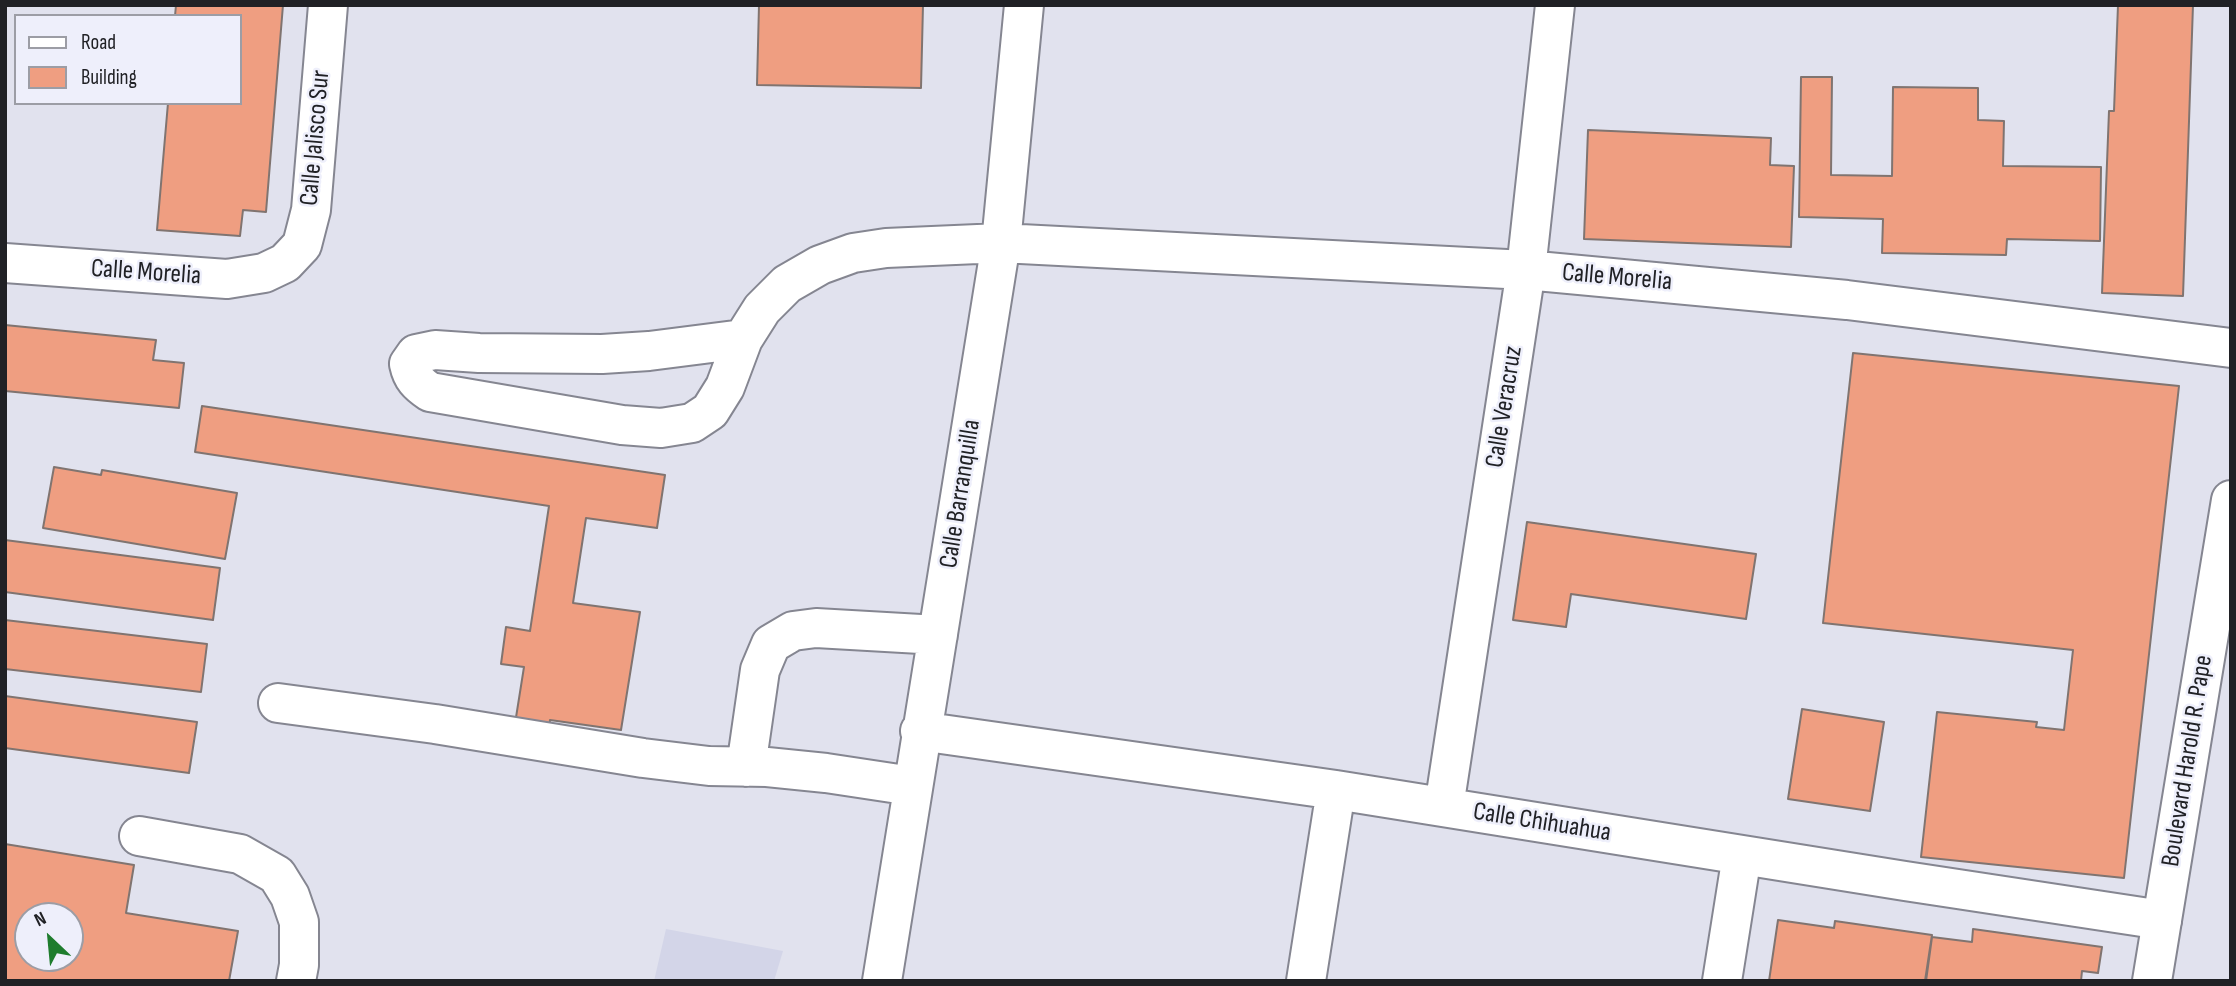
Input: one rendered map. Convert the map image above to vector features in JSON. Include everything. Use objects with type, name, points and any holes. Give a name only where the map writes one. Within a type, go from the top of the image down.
[{"type":"main road","name":"Calle Jalisco Sur","points":[[285,263],[302,246],[311,210],[328,5]]},
{"type":"main road","name":"Calle Barranquilla","points":[[882,981],[1000,243],[1024,5]]},
{"type":"main road","name":"Calle Veracruz","points":[[1444,807],[1526,270],[1555,5]]},
{"type":"main road","name":"Calle Morelia","points":[[743,339],[602,354],[435,350],[416,354],[409,364],[411,375],[430,392],[622,425],[661,428],[692,423],[710,411],[725,387],[743,339],[762,309],[787,284],[831,261],[853,253],[886,248],[1000,243],[1526,270],[1847,300],[2231,348]]},
{"type":"main road","name":"Calle Morelia","points":[[5,264],[228,279],[264,273],[285,263]]},
{"type":"main road","name":"Boulevard Harold R. Pape","points":[[2152,981],[2231,500]]},
{"type":"main road","points":[[746,767],[760,670],[771,643],[793,631],[816,628],[938,635]]},
{"type":"main road","points":[[278,703],[435,724],[643,758],[709,766],[826,773],[912,786]]},
{"type":"main road","name":"Calle Chihuahua","points":[[920,731],[1336,790],[2162,920]]},
{"type":"main road","points":[[1306,981],[1336,790]]},
{"type":"main road","points":[[139,836],[240,854],[277,875],[290,896],[299,922],[299,965],[296,981]]},
{"type":"main road","points":[[1722,981],[1742,855]]},
{"type":"shaded area","points":[[666,929],[783,951],[774,981],[654,981]]},
{"type":"building","points":[[176,5],[283,5],[266,212],[243,210],[240,236],[157,230],[168,105],[242,105],[242,14],[175,14]]},
{"type":"building","points":[[759,5],[923,5],[921,88],[757,85]]},
{"type":"building","points":[[2118,5],[2193,5],[2183,296],[2102,293],[2109,111],[2114,111]]},
{"type":"building","points":[[1801,77],[1832,77],[1831,175],[1892,176],[1893,87],[1978,88],[1978,120],[2004,121],[2003,166],[2101,167],[2100,241],[2007,239],[2006,255],[1882,253],[1883,219],[1799,217]]},
{"type":"building","points":[[1588,130],[1771,138],[1770,165],[1794,166],[1791,247],[1584,239]]},
{"type":"building","points":[[5,325],[156,340],[153,360],[184,363],[179,408],[5,391]]},
{"type":"building","points":[[1853,353],[2179,386],[2124,878],[1921,857],[1937,712],[2037,722],[2036,727],[2064,730],[2073,650],[1823,623]]},
{"type":"building","points":[[202,406],[665,475],[657,528],[586,518],[573,603],[640,612],[621,730],[550,720],[548,735],[514,730],[524,667],[501,664],[506,627],[530,631],[549,506],[195,452]]},
{"type":"building","points":[[54,467],[101,475],[102,470],[237,493],[225,559],[43,528]]},
{"type":"building","points":[[1527,522],[1756,554],[1746,619],[1571,594],[1566,627],[1513,620]]},
{"type":"building","points":[[5,540],[220,568],[213,620],[5,592]]},
{"type":"building","points":[[5,620],[207,644],[201,692],[5,669]]},
{"type":"building","points":[[5,696],[197,722],[189,773],[5,748]]},
{"type":"building","points":[[1802,709],[1884,722],[1870,811],[1788,799]]},
{"type":"building","points":[[5,844],[134,865],[126,913],[238,931],[229,981],[5,981]]},
{"type":"building","points":[[1778,920],[1834,928],[1835,921],[1932,935],[1925,981],[1769,981]]},
{"type":"building","points":[[1973,929],[2102,947],[2098,973],[2082,971],[2081,981],[1926,981],[1932,937],[1972,942]]}]
